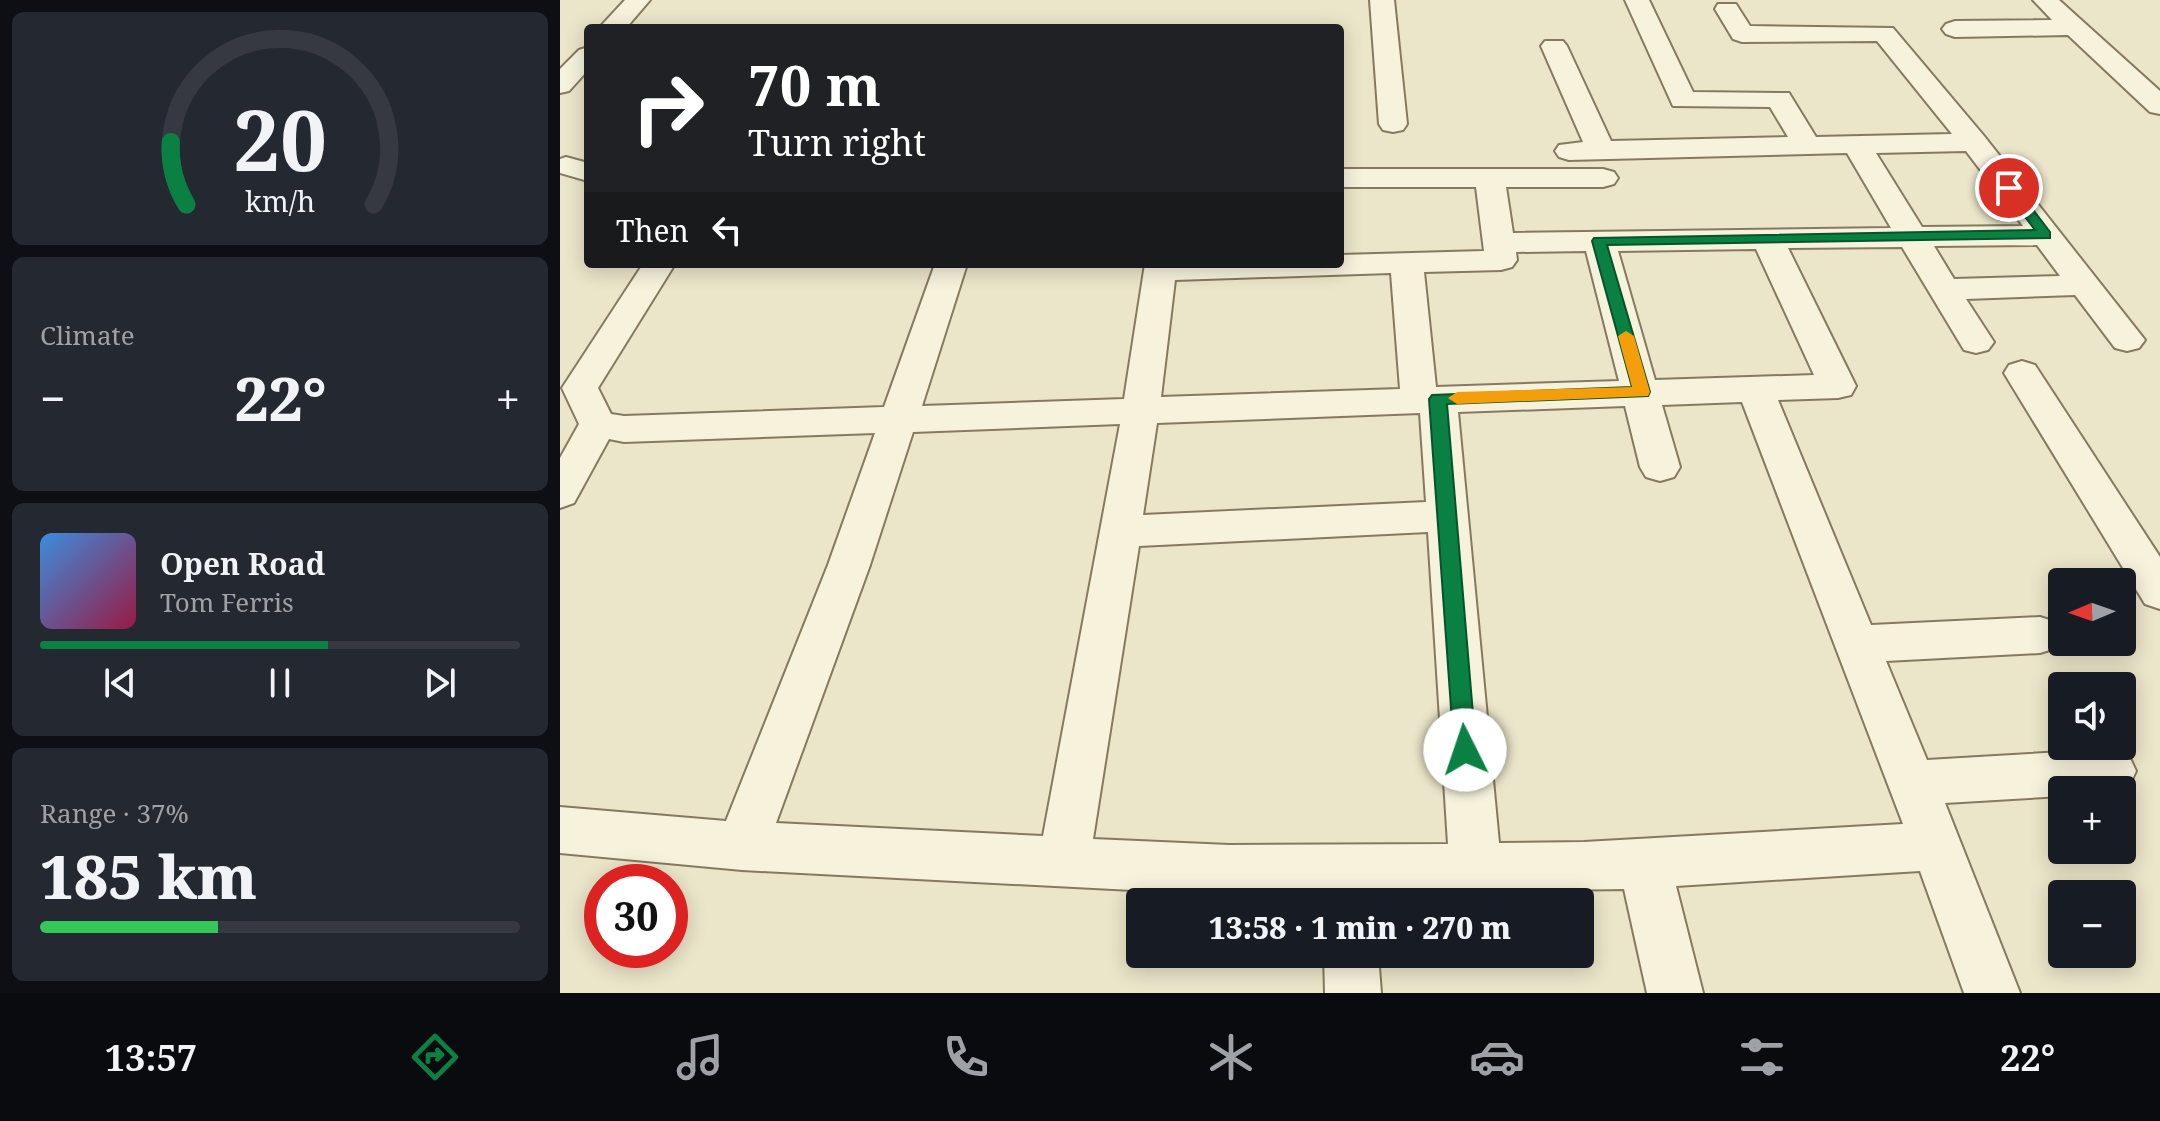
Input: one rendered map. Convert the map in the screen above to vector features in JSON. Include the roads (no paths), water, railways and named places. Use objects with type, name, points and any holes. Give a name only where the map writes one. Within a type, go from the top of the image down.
[{"type":"street","points":[[616,24],[638,0]]},
{"type":"street","points":[[1382,0],[1393,124]]},
{"type":"street","points":[[1637,0],[1683,100],[1779,99],[1807,146]]},
{"type":"street","points":[[2045,0],[2160,106]]},
{"type":"street","points":[[1727,9],[1742,34],[1884,33],[1974,142],[2127,340]]},
{"type":"street","points":[[1955,29],[2073,27]]},
{"type":"street","points":[[1554,46],[1586,161]]},
{"type":"street","points":[[560,85],[584,59]]},
{"type":"street","points":[[1344,178],[1490,178],[1586,161],[1807,146],[1974,142]]},
{"type":"street","points":[[1856,144],[1976,342]]},
{"type":"street","points":[[1344,265],[1501,260],[1490,178]]},
{"type":"street","points":[[1500,243],[2045,235]]},
{"type":"street","points":[[598,424],[624,429],[1838,386],[1767,239]]},
{"type":"street","points":[[1599,241],[1660,467]]},
{"type":"street","points":[[1407,264],[1447,516],[1475,867]]},
{"type":"street","points":[[598,424],[580,388],[656,268]]},
{"type":"street","points":[[742,846],[849,565],[950,268]]},
{"type":"street","points":[[1064,861],[1141,409],[1160,268]]},
{"type":"street","points":[[1943,289],[2084,285]]},
{"type":"street","points":[[2022,373],[2160,592]]},
{"type":"street","points":[[1755,389],[1937,846],[1992,993]]},
{"type":"street","points":[[560,493],[598,424]]},
{"type":"street","points":[[1121,531],[1447,516]]},
{"type":"street","points":[[1855,644],[2040,635]]},
{"type":"street","points":[[1912,783],[2112,771]]},
{"type":"street","points":[[560,830],[742,846],[1229,870],[1351,885],[1475,867],[1644,863],[1937,846]]},
{"type":"street","points":[[1644,863],[1675,993]]},
{"type":"street","points":[[1352,968],[1353,993]]}]
